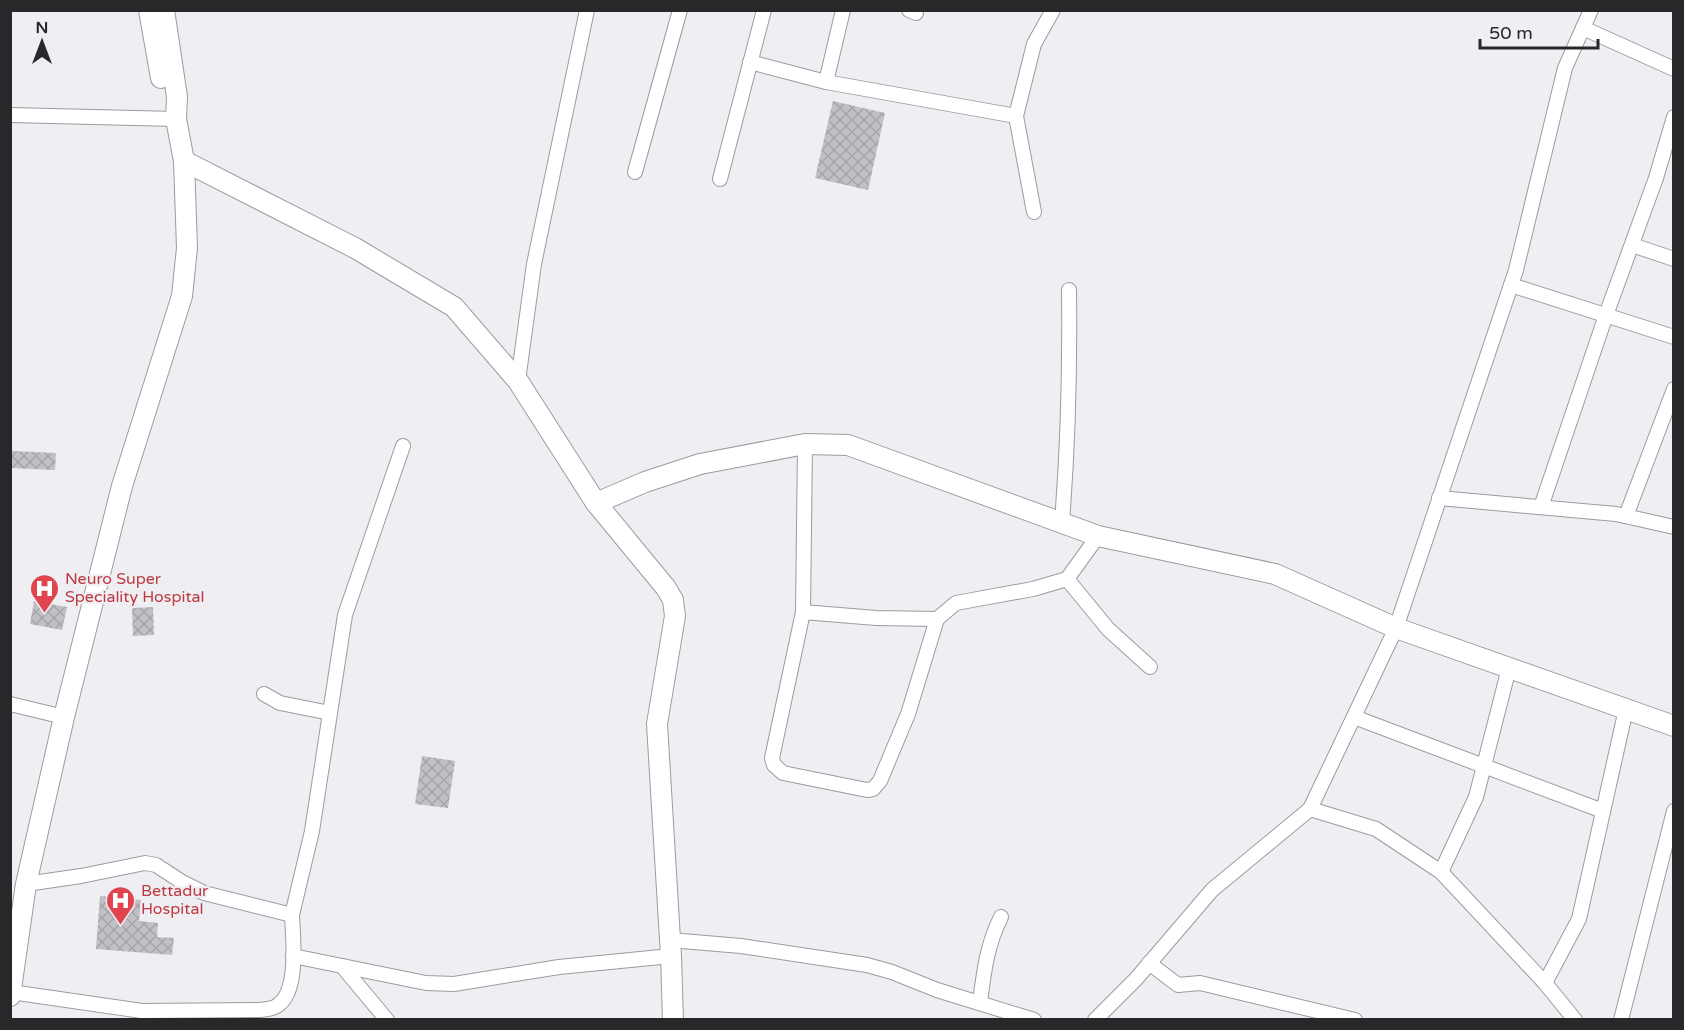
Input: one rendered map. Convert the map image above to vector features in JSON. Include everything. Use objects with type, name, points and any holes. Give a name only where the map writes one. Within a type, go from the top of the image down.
[{"type":"main road","points":[[149,10],[165,98],[176,119]]},
{"type":"main road","points":[[11,994],[26,884],[64,717],[122,486],[182,296],[187,248],[184,160],[176,119],[177,97],[164,10]]},
{"type":"main road","points":[[184,160],[355,248],[454,307],[518,381],[596,503],[666,588],[673,600],[675,616],[657,724],[671,948],[673,1020]]},
{"type":"main road","points":[[596,503],[645,482],[700,464],[805,444],[848,446],[1098,536],[1275,574],[1396,628],[1674,726]]},
{"type":"street","points":[[518,381],[534,264],[586,10]]},
{"type":"street","points":[[635,172],[680,10]]},
{"type":"street","points":[[720,179],[764,10]]},
{"type":"street","points":[[826,82],[843,10]]},
{"type":"street","points":[[1034,212],[1016,116],[1034,44],[1053,10]]},
{"type":"street","points":[[1095,1020],[1149,963],[1212,890],[1310,809],[1396,628],[1511,285],[1565,68],[1591,10]]},
{"type":"street","points":[[1583,28],[1674,69]]},
{"type":"street","points":[[750,63],[826,82],[1016,116]]},
{"type":"street","points":[[10,115],[176,119]]},
{"type":"street","points":[[1541,507],[1606,315],[1656,178],[1674,117]]},
{"type":"street","points":[[1632,245],[1674,259]]},
{"type":"street","points":[[1511,285],[1674,337]]},
{"type":"street","points":[[1062,522],[1067,461],[1070,369],[1069,290]]},
{"type":"street","points":[[1626,516],[1674,389]]},
{"type":"street","points":[[805,444],[803,612],[772,758],[774,765],[783,773],[867,790],[873,789],[880,781],[908,714],[937,619],[956,603],[962,601],[1033,589],[1067,579],[1098,536]]},
{"type":"street","points":[[11,994],[121,1014],[142,1011],[260,1010],[277,1007],[287,997],[290,989],[293,956],[292,915],[312,831],[345,615],[403,446]]},
{"type":"street","points":[[1440,498],[1626,516],[1674,527]]},
{"type":"street","points":[[1067,579],[1108,629],[1150,668]]},
{"type":"street","points":[[803,612],[876,618],[937,619]]},
{"type":"street","points":[[1441,872],[1476,797],[1509,668]]},
{"type":"street","points":[[264,694],[280,703],[330,713]]},
{"type":"street","points":[[10,704],[64,717]]},
{"type":"street","points":[[1545,983],[1579,919],[1626,709]]},
{"type":"street","points":[[1354,717],[1603,811]]},
{"type":"street","points":[[1310,809],[1376,829],[1441,872],[1545,983],[1575,1020]]},
{"type":"street","points":[[1621,1020],[1674,812]]},
{"type":"street","points":[[26,884],[144,863],[156,865],[204,893],[292,915]]},
{"type":"street","points":[[980,1002],[986,953],[991,936],[1001,917]]},
{"type":"street","points":[[293,956],[426,983],[454,984],[671,948],[741,946],[867,965],[892,972],[937,990],[1034,1020]]},
{"type":"street","points":[[1149,963],[1178,985],[1200,982],[1355,1020]]},
{"type":"street","points":[[342,966],[387,1020]]},
{"type":"building","points":[[833,101],[885,113],[868,190],[815,178]]},
{"type":"building","points":[[12,451],[56,453],[55,470],[11,468]]},
{"type":"building","points":[[34,601],[67,607],[62,630],[30,624]]},
{"type":"building","points":[[153,607],[154,635],[133,636],[132,608]]},
{"type":"building","points":[[422,756],[455,761],[448,808],[415,804]]},
{"type":"building","points":[[100,896],[141,900],[139,921],[158,923],[157,937],[174,938],[172,955],[96,949]]},
{"type":"place","name":"Neuro Super Speciality Hospital","points":[[44,614]]},
{"type":"place","name":"Bettadur Hospital","points":[[120,926]]}]
